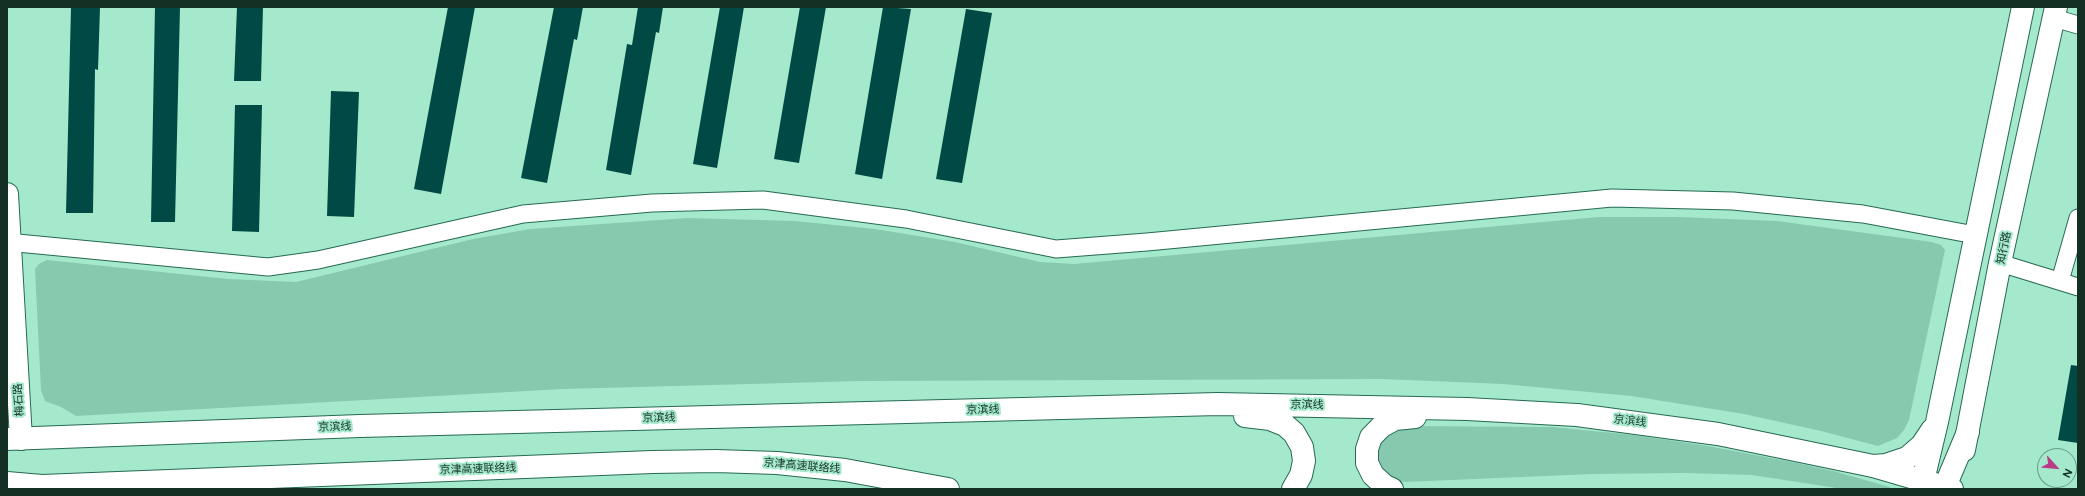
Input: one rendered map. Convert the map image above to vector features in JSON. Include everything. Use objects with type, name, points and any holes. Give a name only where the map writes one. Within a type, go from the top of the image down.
[{"type":"main road","points":[[1922,484],[1937,422],[2023,7]]},
{"type":"main road","name":"知行路","points":[[1949,488],[1968,432],[2000,263],[2055,13]]},
{"type":"main road","name":"梅石路","points":[[7,194],[14,439]]},
{"type":"main road","name":"京滨线","points":[[14,439],[360,426],[1137,406],[1218,404],[1322,406],[1528,412],[1577,415],[1657,424],[1873,466],[1922,484],[1949,488]]},
{"type":"main road","points":[[1137,406],[1154,412],[1172,414],[1254,416],[1270,419],[1285,425],[1294,433],[1302,447],[1304,461],[1301,475],[1293,489]]},
{"type":"main road","points":[[1392,489],[1385,486],[1373,475],[1367,463],[1366,449],[1371,437],[1382,426],[1395,419],[1432,416],[1498,417],[1528,412]]},
{"type":"main road","points":[[1873,466],[1891,464],[1907,458],[1922,445],[1937,422]]},
{"type":"main road","name":"京津高速联络线","points":[[7,483],[42,486],[652,462],[716,461],[785,464],[845,470],[948,489]]},
{"type":"street","points":[[2055,13],[2078,25]]},
{"type":"street","points":[[8,242],[268,266],[318,260],[522,214],[652,203],[763,200],[906,220],[1056,249],[1147,242],[1612,198],[1733,201],[1756,203],[1863,214],[1975,235]]},
{"type":"street","points":[[2060,281],[2078,218]]},
{"type":"street","points":[[2000,263],[2078,286]]},
{"type":"green space","points":[[1599,217],[1679,217],[1777,221],[1932,242],[1941,245],[1945,250],[1909,420],[1904,430],[1897,438],[1878,446],[1821,431],[1744,414],[1631,396],[1503,384],[1382,379],[862,381],[563,389],[76,416],[61,407],[45,401],[41,390],[35,269],[39,264],[47,260],[228,279],[296,282],[473,239],[530,229],[688,218],[795,221],[875,229],[955,242],[1040,262],[1074,264]]},
{"type":"green space","points":[[1409,426],[1552,427],[1634,435],[1708,446],[1797,463],[1833,471],[1890,487],[1892,489],[1843,489],[1752,475],[1685,473],[1593,474],[1404,482],[1392,478],[1384,472],[1379,461],[1379,451],[1382,439],[1393,429]]},
{"type":"building","points":[[71,7],[100,7],[98,70],[95,69],[93,213],[66,213]]},
{"type":"building","points":[[155,7],[180,7],[175,222],[151,222]]},
{"type":"building","points":[[237,7],[263,7],[261,81],[234,81]]},
{"type":"building","points":[[448,7],[475,7],[441,194],[414,189]]},
{"type":"building","points":[[554,7],[583,7],[577,40],[574,39],[547,183],[521,178]]},
{"type":"building","points":[[638,7],[663,7],[659,33],[656,32],[631,175],[606,170],[627,44],[632,45]]},
{"type":"building","points":[[720,7],[744,7],[717,168],[693,164]]},
{"type":"building","points":[[800,7],[826,7],[799,163],[774,159]]},
{"type":"building","points":[[883,7],[911,9],[882,179],[855,174]]},
{"type":"building","points":[[966,9],[992,13],[962,183],[936,179]]},
{"type":"building","points":[[331,91],[359,92],[354,217],[327,216]]},
{"type":"building","points":[[235,105],[262,105],[259,232],[232,231]]},
{"type":"building","points":[[2071,365],[2078,366],[2078,443],[2058,440]]}]
